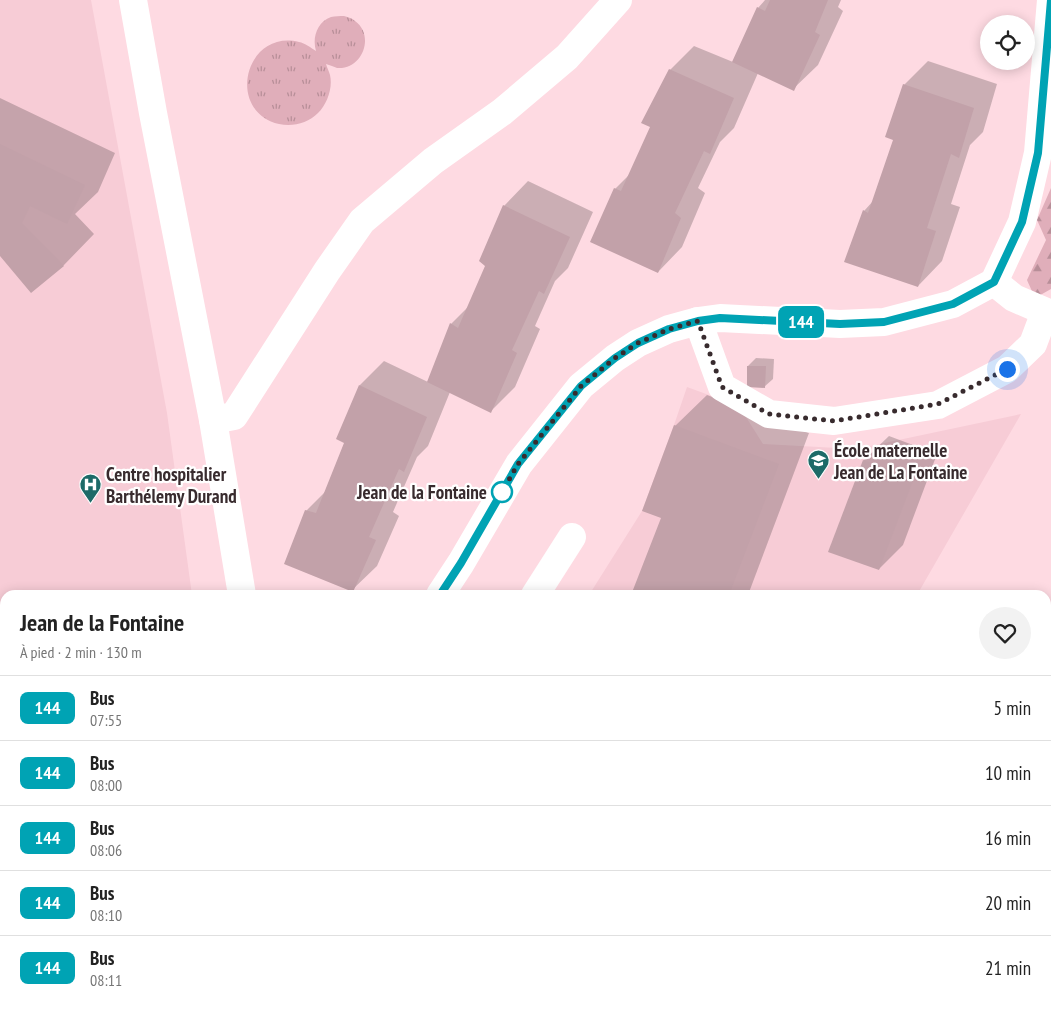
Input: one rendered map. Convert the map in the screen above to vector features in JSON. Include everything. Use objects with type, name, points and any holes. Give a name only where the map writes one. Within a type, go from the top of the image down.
[{"type":"street","points":[[133,0],[213,420],[241,590]]},
{"type":"street","points":[[213,420],[234,416],[327,270],[362,222],[433,161],[502,112],[567,57],[618,0]]},
{"type":"street","points":[[443,590],[518,464],[581,386],[615,358],[638,343],[669,329],[698,321],[720,318],[840,324],[884,322],[953,304],[994,282],[1022,222],[1038,153],[1051,0]]},
{"type":"street","points":[[698,321],[722,387],[769,414],[834,421],[938,404],[1007,369],[1033,344],[1048,313],[1014,298],[994,282]]},
{"type":"street","points":[[538,590],[572,537]]},
{"type":"shaded area","name":"Centre hospitalier Barthélemy Durand","points":[[0,0],[91,0],[167,413],[191,590],[0,590]]},
{"type":"shaded area","name":"École maternelle Jean de La Fontaine","points":[[687,387],[739,406],[763,444],[856,449],[1021,414],[920,590],[592,590],[642,511]]},
{"type":"green space","points":[[344,16],[354,20],[361,27],[365,43],[359,58],[354,63],[346,67],[337,68],[326,64],[331,85],[327,100],[321,109],[305,122],[295,124],[279,124],[262,116],[252,104],[247,89],[248,73],[255,59],[266,48],[280,41],[299,42],[306,44],[316,51],[315,36],[322,23],[331,17]]},
{"type":"green space","points":[[1051,188],[1051,289],[1035,298],[1027,280],[1046,240],[1037,220]]},
{"type":"building","points":[[770,0],[828,0],[815,32],[820,35],[794,91],[732,62],[757,7],[765,11]]},
{"type":"building","points":[[669,69],[734,98],[710,154],[704,151],[675,213],[681,218],[658,273],[590,242],[614,188],[621,191],[650,127],[641,123]]},
{"type":"building","points":[[903,84],[974,108],[959,158],[951,154],[927,228],[936,231],[918,287],[844,262],[863,210],[868,213],[893,140],[885,137]]},
{"type":"building","points":[[0,144],[85,185],[67,224],[30,206],[22,223],[64,266],[31,293],[0,256]]},
{"type":"building","points":[[503,205],[570,237],[544,294],[539,291],[512,350],[517,353],[491,413],[427,382],[450,323],[458,328],[485,266],[479,261]]},
{"type":"building","points":[[747,366],[766,366],[765,388],[747,387]]},
{"type":"building","points":[[359,385],[427,417],[404,472],[399,469],[369,537],[376,540],[354,590],[348,590],[284,564],[305,510],[316,513],[344,443],[336,439]]},
{"type":"building","points":[[674,425],[779,464],[731,590],[633,590],[661,518],[642,511]]},
{"type":"building","points":[[863,460],[914,478],[879,570],[828,552]]},
{"type":"bus line","name":"144","points":[[443,590],[518,464],[581,386],[615,358],[638,343],[669,329],[698,321],[720,318],[840,324],[884,322],[953,304],[994,282],[1022,222],[1038,153],[1051,0]]},
{"type":"place","name":"École maternelle Jean de La Fontaine","points":[[818,480]]},
{"type":"place","name":"Jean de la Fontaine","points":[[502,492]]},
{"type":"place","name":"Centre hospitalier Barthélemy Durand","points":[[90,504]]},
{"type":"route","points":[[502,492],[499,497],[518,464],[581,386],[615,358],[638,343],[669,329],[698,321],[722,387],[769,414],[834,421],[938,404],[1007,369]]}]
